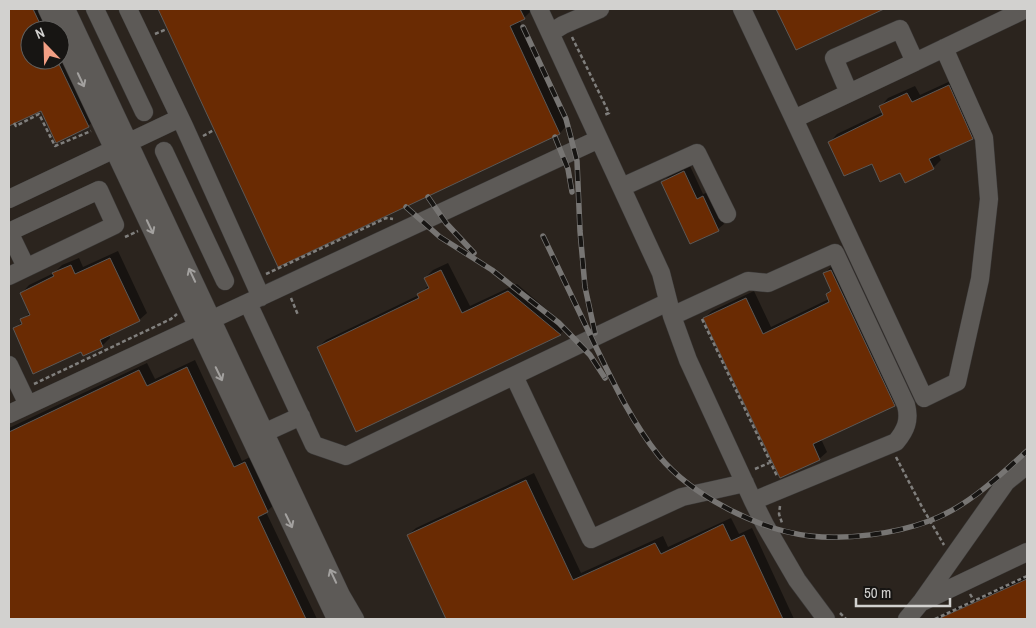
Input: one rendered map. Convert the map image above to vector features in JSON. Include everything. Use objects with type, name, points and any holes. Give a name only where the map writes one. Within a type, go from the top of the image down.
[{"type":"lane","points":[[96,9],[144,112]]},
{"type":"lane","points":[[128,9],[254,280],[254,300],[314,445],[346,456],[514,376],[670,309],[748,281],[768,283],[835,253],[906,405],[908,415],[904,432],[896,442],[782,487],[753,501]]},
{"type":"lane","points":[[539,9],[557,29],[599,139],[661,273],[670,309],[688,360],[753,501],[797,580],[826,619]]},
{"type":"lane","points":[[557,29],[600,9]]},
{"type":"lane","points":[[742,9],[924,398],[957,382],[980,279],[989,199],[984,138],[944,48]]},
{"type":"lane","points":[[794,119],[1026,9]]},
{"type":"lane","points":[[849,93],[834,58],[900,28],[915,62]]},
{"type":"lane","points":[[115,51],[142,38]]},
{"type":"lane","points":[[70,43],[121,146],[258,436],[355,619]]},
{"type":"lane","points":[[9,199],[121,146],[182,122]]},
{"type":"lane","points":[[9,414],[24,398],[204,323],[599,139]]},
{"type":"lane","points":[[164,151],[225,281]]},
{"type":"lane","points":[[622,187],[697,153],[726,214]]},
{"type":"lane","points":[[9,276],[116,225],[99,190],[9,232],[26,267]]},
{"type":"lane","points":[[194,215],[219,203]]},
{"type":"lane","points":[[9,365],[24,398]]},
{"type":"lane","points":[[514,376],[591,539],[682,497],[745,483]]},
{"type":"lane","points":[[258,436],[301,416]]},
{"type":"lane","points":[[258,436],[336,619]]},
{"type":"lane","points":[[907,619],[922,602],[1006,482],[1027,465]]},
{"type":"lane","points":[[922,602],[1027,552]]},
{"type":"path","points":[[14,123],[16,126],[39,114],[56,146],[96,129]]},
{"type":"path","points":[[182,122],[195,120],[203,136],[214,130]]},
{"type":"path","points":[[254,280],[386,218],[400,220]]},
{"type":"path","points":[[24,398],[171,319],[180,312]]},
{"type":"path","points":[[892,450],[922,507],[953,558]]},
{"type":"path","points":[[935,619],[1027,576]]},
{"type":"path","points":[[964,581],[974,601]]},
{"type":"shaded area","points":[[9,9],[1027,9],[1027,619],[9,619]]},
{"type":"building","points":[[9,9],[33,9],[38,20],[20,20],[20,70],[62,70],[89,127],[56,143],[41,111],[9,126]]},
{"type":"building","points":[[158,9],[520,9],[525,19],[510,26],[560,134],[278,267]]},
{"type":"building","points":[[776,9],[884,9],[796,50]]},
{"type":"building","points":[[949,85],[973,139],[929,159],[934,169],[905,183],[900,173],[880,182],[872,164],[844,176],[828,142],[883,115],[879,106],[907,93],[912,102]]},
{"type":"building","points":[[684,171],[697,199],[703,196],[719,231],[690,244],[661,182]]},
{"type":"building","points":[[110,258],[140,321],[100,340],[103,347],[83,356],[81,352],[33,374],[13,328],[22,324],[20,319],[30,315],[20,293],[54,276],[52,273],[71,265],[75,274]]},
{"type":"building","points":[[441,270],[462,313],[508,291],[561,335],[356,432],[317,347],[419,298],[417,294],[429,288],[424,278]]},
{"type":"building","points":[[831,270],[895,406],[813,444],[820,460],[780,478],[703,318],[746,298],[763,334],[829,302],[826,294],[831,291],[823,273]]},
{"type":"building","points":[[187,367],[234,467],[245,462],[268,512],[258,517],[306,619],[9,619],[9,432],[139,370],[147,386]]},
{"type":"building","points":[[526,480],[573,580],[655,543],[661,554],[723,524],[731,541],[744,535],[783,619],[446,619],[407,535]]},
{"type":"building","points":[[1027,579],[1027,619],[938,619]]},
{"type":"railway","points":[[523,27],[566,119],[577,161],[585,287],[595,333]]},
{"type":"railway","points":[[555,137],[568,169],[572,192]]},
{"type":"railway","points":[[428,197],[446,223],[474,253]]},
{"type":"railway","points":[[406,207],[440,237],[492,270],[559,323],[590,355],[605,378]]},
{"type":"railway","points":[[543,236],[616,388],[649,443],[673,471],[689,485],[728,509],[749,519],[790,532],[824,537],[870,535],[915,526],[943,515],[969,500],[1027,451]]}]
